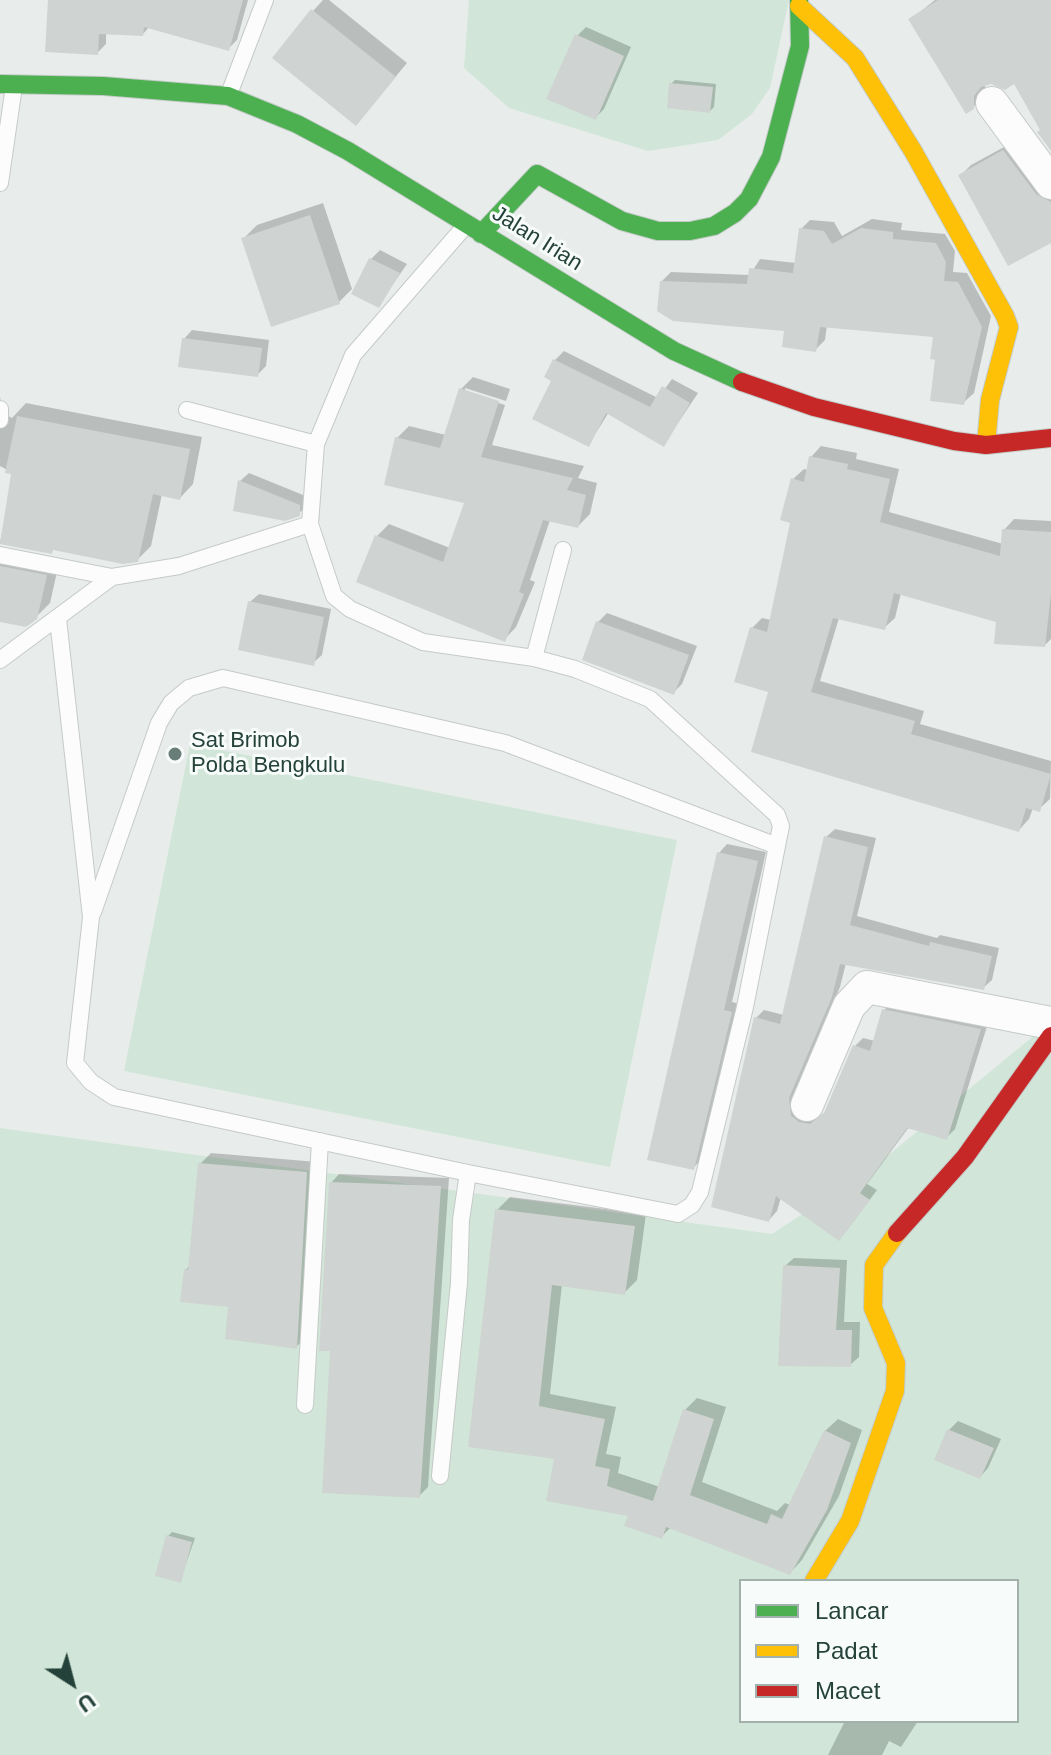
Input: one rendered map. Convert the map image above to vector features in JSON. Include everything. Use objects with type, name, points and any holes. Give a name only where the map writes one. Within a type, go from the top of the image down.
[{"type":"street","points":[[474,229],[537,174],[622,221],[658,231],[690,231],[714,226],[735,213],[749,199],[771,157],[800,46],[799,3]]},
{"type":"street","points":[[799,3],[855,58],[913,151],[1005,316],[1009,327],[990,400],[986,445]]},
{"type":"street","name":"Jalan Irian","points":[[7,84],[103,86],[228,96],[297,124],[348,151],[674,351],[748,385],[814,407],[954,441],[986,445],[1051,438]]},
{"type":"street","points":[[992,103],[1051,183]]},
{"type":"street","points":[[807,1105],[849,1006],[867,987],[1051,1023]]},
{"type":"street","points":[[815,1579],[850,1521],[895,1391],[896,1363],[873,1308],[874,1265],[900,1228],[965,1157],[1051,1036]]},
{"type":"lane","points":[[228,96],[265,0]]},
{"type":"lane","points":[[0,183],[7,84]]},
{"type":"lane","points":[[58,619],[91,917],[75,1063],[91,1082],[114,1097],[468,1173],[678,1214],[692,1205],[700,1192],[745,1007],[781,826],[777,815],[650,699],[575,669],[534,658],[423,642],[350,609],[334,596],[310,524],[316,444],[353,355],[474,229]]},
{"type":"lane","points":[[0,409],[0,420]]},
{"type":"lane","points":[[187,410],[316,444]]},
{"type":"lane","points":[[0,555],[112,577],[179,566],[310,524]]},
{"type":"lane","points":[[534,658],[563,550]]},
{"type":"lane","points":[[0,660],[112,577]]},
{"type":"lane","points":[[91,917],[159,723],[171,703],[189,688],[223,678],[505,743],[777,846]]},
{"type":"lane","points":[[305,1405],[320,1141]]},
{"type":"lane","points":[[440,1476],[459,1283],[461,1220],[468,1173]]},
{"type":"green space","points":[[469,0],[789,0],[770,88],[752,114],[718,140],[648,151],[509,108],[464,68]]},
{"type":"green space","points":[[190,744],[677,840],[610,1167],[124,1071]]},
{"type":"green space","points":[[1051,1013],[1051,1755],[0,1755],[0,1128],[772,1234],[875,1166],[1030,1039]]},
{"type":"building","points":[[48,0],[243,0],[229,51],[144,27],[143,36],[99,34],[98,55],[45,52]]},
{"type":"building","points":[[938,0],[1051,0],[1051,151],[1037,132],[1040,130],[1014,84],[1005,90],[991,84],[981,87],[974,96],[974,109],[966,114],[908,19]]},
{"type":"building","points":[[311,9],[396,77],[356,126],[272,58]]},
{"type":"building","points":[[575,34],[624,56],[596,120],[546,99]]},
{"type":"building","points":[[669,83],[713,87],[710,113],[667,108]]},
{"type":"building","points":[[1003,150],[1036,194],[1051,202],[1051,243],[1008,266],[958,175]]},
{"type":"building","points":[[310,215],[340,304],[271,327],[241,238]]},
{"type":"building","points":[[799,228],[824,231],[832,244],[861,228],[893,232],[893,239],[936,243],[946,262],[944,281],[958,282],[982,327],[964,405],[930,401],[935,360],[930,359],[933,337],[820,327],[816,352],[782,347],[784,331],[673,321],[657,311],[660,281],[747,284],[749,268],[793,273]]},
{"type":"building","points":[[369,258],[400,273],[379,308],[351,294]]},
{"type":"building","points":[[182,338],[262,348],[258,377],[178,367]]},
{"type":"building","points":[[553,359],[650,407],[662,386],[690,403],[664,447],[606,413],[589,447],[532,419],[551,381],[544,377]]},
{"type":"building","points":[[459,388],[499,401],[481,457],[573,478],[567,490],[586,495],[578,528],[543,520],[519,592],[524,594],[505,642],[356,582],[375,535],[443,562],[464,503],[384,485],[395,437],[440,448]]},
{"type":"building","points":[[17,416],[190,449],[180,500],[153,494],[138,562],[123,564],[53,550],[52,554],[0,544],[11,474],[5,473]]},
{"type":"building","points":[[809,456],[848,464],[847,469],[890,479],[880,522],[1000,556],[1002,529],[1051,532],[1051,593],[1045,647],[994,644],[996,622],[894,593],[885,630],[833,618],[811,692],[915,721],[911,734],[1051,774],[1040,812],[1026,808],[1019,832],[751,752],[768,692],[734,682],[750,627],[767,632],[790,523],[780,520],[791,478],[804,482]]},
{"type":"building","points":[[238,480],[300,505],[300,516],[285,521],[233,511]]},
{"type":"building","points":[[0,566],[47,575],[37,619],[26,627],[0,622]]},
{"type":"building","points":[[248,601],[324,617],[314,666],[238,650]]},
{"type":"building","points":[[596,621],[689,655],[674,695],[582,660]]},
{"type":"building","points":[[824,836],[868,847],[850,925],[929,946],[930,942],[992,956],[984,990],[840,964],[832,997],[789,1098],[791,1116],[799,1122],[810,1124],[824,1113],[853,1045],[870,1051],[882,1009],[981,1029],[947,1140],[907,1128],[860,1193],[870,1200],[839,1241],[776,1196],[769,1222],[711,1207],[754,1017],[780,1024]]},
{"type":"building","points":[[717,852],[758,861],[724,1010],[732,1012],[694,1170],[647,1160]]},
{"type":"building","points":[[198,1163],[307,1172],[297,1349],[225,1339],[228,1307],[180,1302],[184,1269],[188,1270]]},
{"type":"building","points":[[329,1182],[441,1186],[420,1498],[322,1493],[330,1351],[319,1351]]},
{"type":"building","points":[[495,1209],[635,1226],[625,1295],[552,1285],[539,1406],[605,1419],[595,1466],[610,1469],[607,1486],[653,1501],[683,1409],[714,1419],[690,1495],[767,1524],[771,1514],[782,1519],[824,1430],[851,1443],[827,1510],[790,1575],[666,1527],[662,1539],[624,1526],[628,1516],[546,1501],[554,1459],[468,1447]]},
{"type":"building","points":[[783,1265],[840,1268],[836,1330],[852,1330],[851,1367],[778,1366]]},
{"type":"building","points":[[947,1429],[994,1448],[980,1479],[934,1460]]},
{"type":"building","points":[[166,1535],[192,1542],[181,1583],[155,1576]]},
{"type":"traffic: fast","points":[[481,234],[537,174],[622,221],[658,231],[690,231],[714,226],[735,213],[749,199],[771,157],[800,46],[799,0]]},
{"type":"traffic: fast","points":[[0,84],[103,86],[228,96],[297,124],[348,151],[674,351],[742,382]]},
{"type":"traffic: slow","points":[[799,6],[855,58],[913,151],[1005,316],[1009,327],[990,400],[986,445]]},
{"type":"traffic: slow","points":[[815,1579],[850,1521],[895,1391],[896,1363],[873,1308],[874,1265],[897,1233]]},
{"type":"traffic: jam","points":[[742,382],[814,407],[954,441],[986,445],[1051,438]]},
{"type":"traffic: jam","points":[[897,1233],[965,1157],[1051,1036]]},
{"type":"place","name":"Sat Brimob Polda Bengkulu","points":[[175,754]]}]
